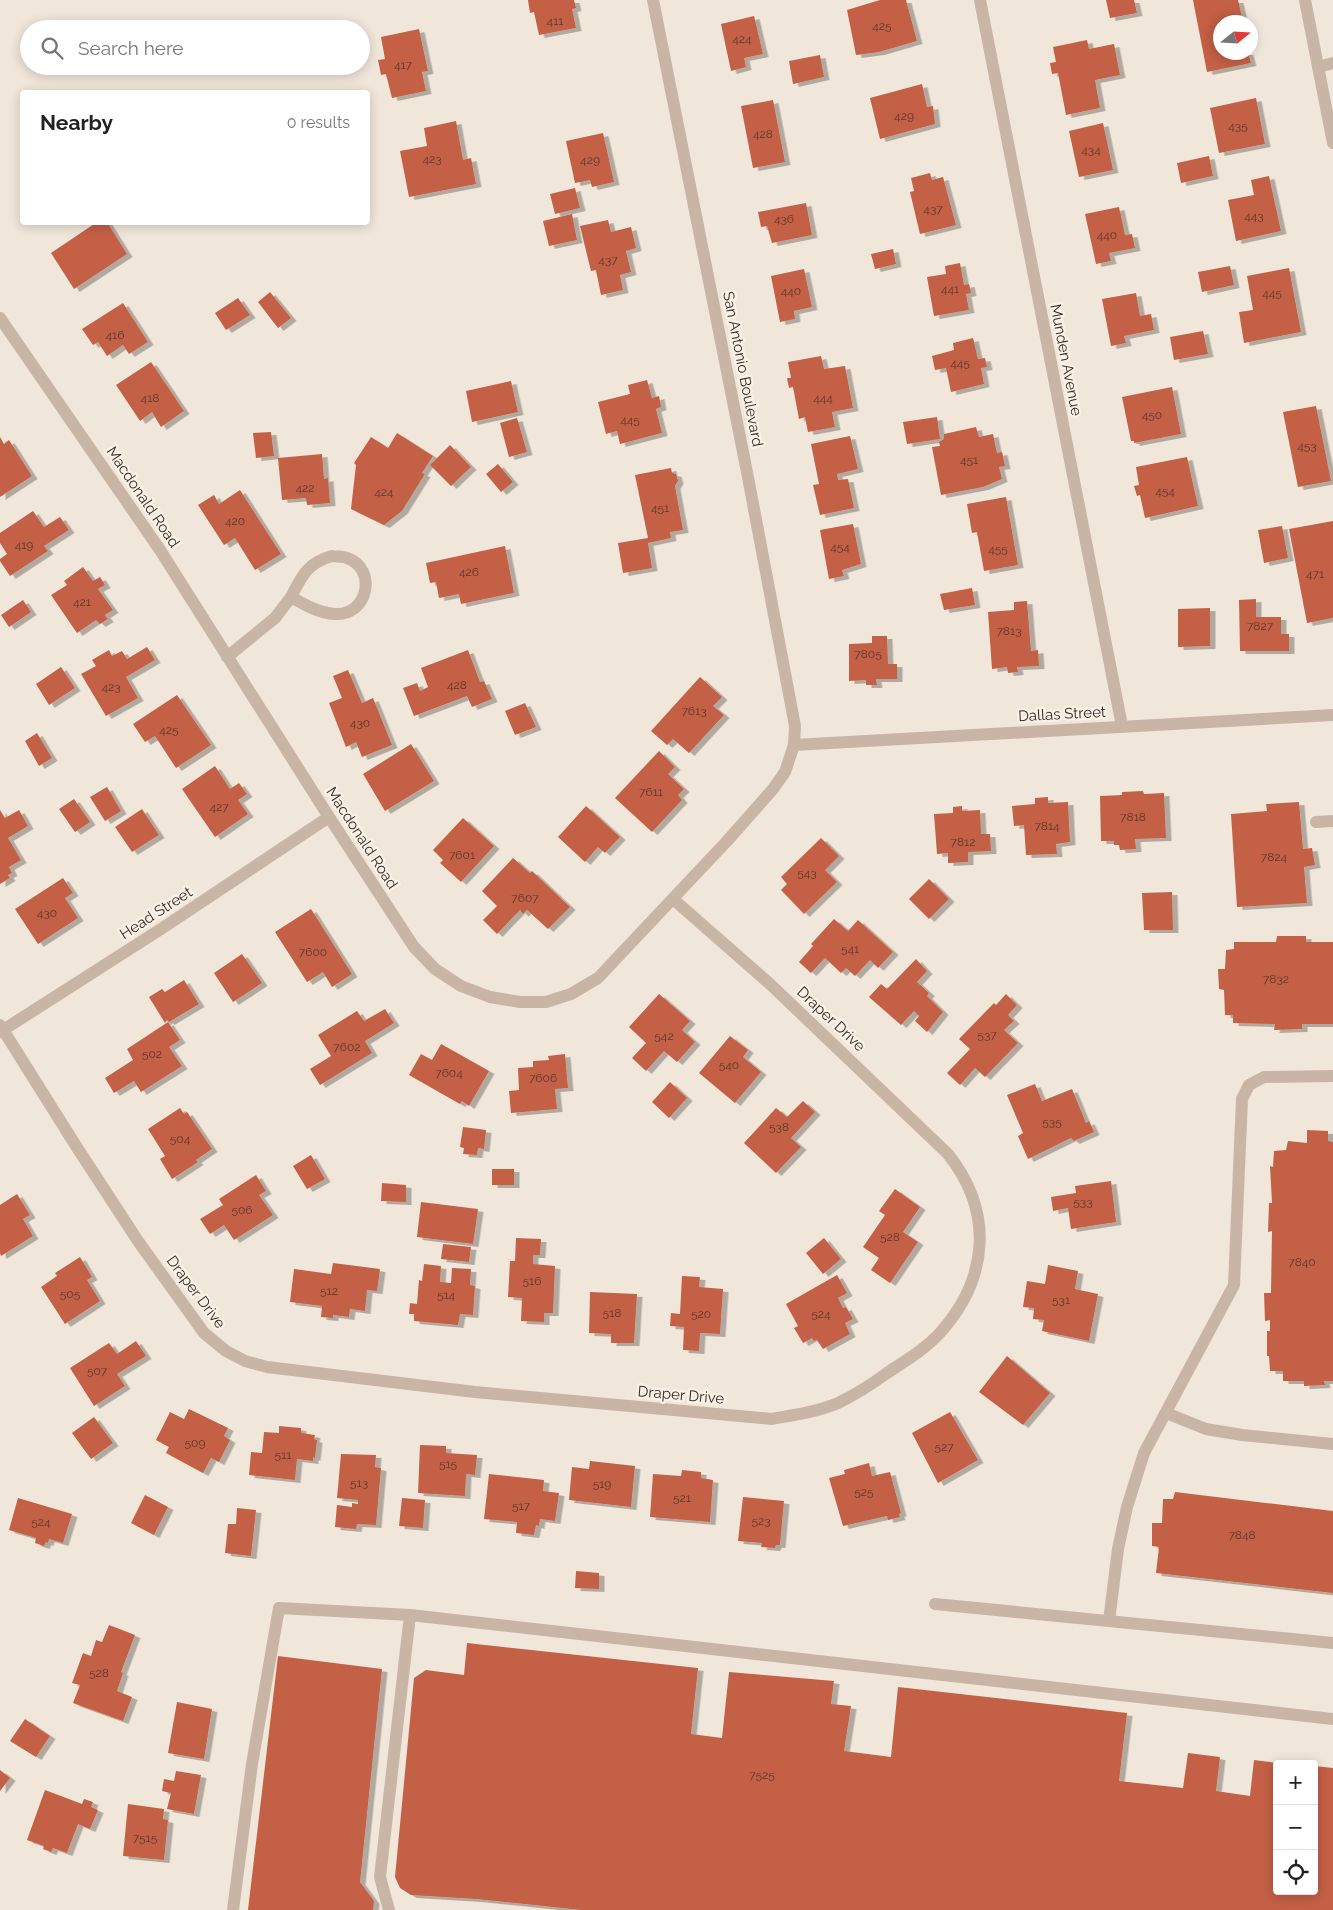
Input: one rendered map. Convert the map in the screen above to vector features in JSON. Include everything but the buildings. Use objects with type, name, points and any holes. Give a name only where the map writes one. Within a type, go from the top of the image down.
[{"type":"street","name":"San Antonio Boulevard","points":[[653,0],[795,726],[794,745]]},
{"type":"street","name":"Munden Avenue","points":[[980,0],[1122,726]]},
{"type":"street","points":[[1305,0],[1333,143]]},
{"type":"street","points":[[1318,67],[1333,64]]},
{"type":"street","name":"Macdonald Road","points":[[0,318],[160,550],[329,817],[414,947],[442,973],[462,986],[490,997],[520,1002],[546,1002],[571,994],[598,978],[773,789],[785,772],[794,745]]},
{"type":"street","points":[[227,657],[275,618],[291,597],[304,572],[319,560],[332,556],[348,558],[358,565],[365,577],[366,592],[359,605],[347,612],[336,614],[313,610],[291,597]]},
{"type":"street","name":"Dallas Street","points":[[794,745],[1333,715]]},
{"type":"street","name":"Head Street","points":[[1,1029],[161,930],[329,817]]},
{"type":"street","points":[[1316,822],[1333,821]]},
{"type":"street","name":"Draper Drive","points":[[1,1029],[133,1233],[204,1333],[226,1351],[245,1361],[268,1367],[475,1392],[772,1419],[810,1413],[838,1403],[872,1384],[919,1352],[939,1333],[956,1311],[972,1280],[980,1249],[979,1217],[973,1194],[959,1168],[948,1154],[770,984],[673,899]]},
{"type":"street","points":[[1108,1621],[1118,1549],[1127,1507],[1144,1453],[1234,1285],[1242,1099],[1249,1085],[1264,1077],[1333,1076]]},
{"type":"street","points":[[1166,1413],[1206,1429],[1242,1435],[1333,1444]]},
{"type":"street","points":[[935,1604],[1333,1643]]},
{"type":"street","points":[[233,1910],[252,1764],[279,1608],[410,1615],[1333,1719]]},
{"type":"street","points":[[389,1910],[380,1877],[410,1615]]}]
